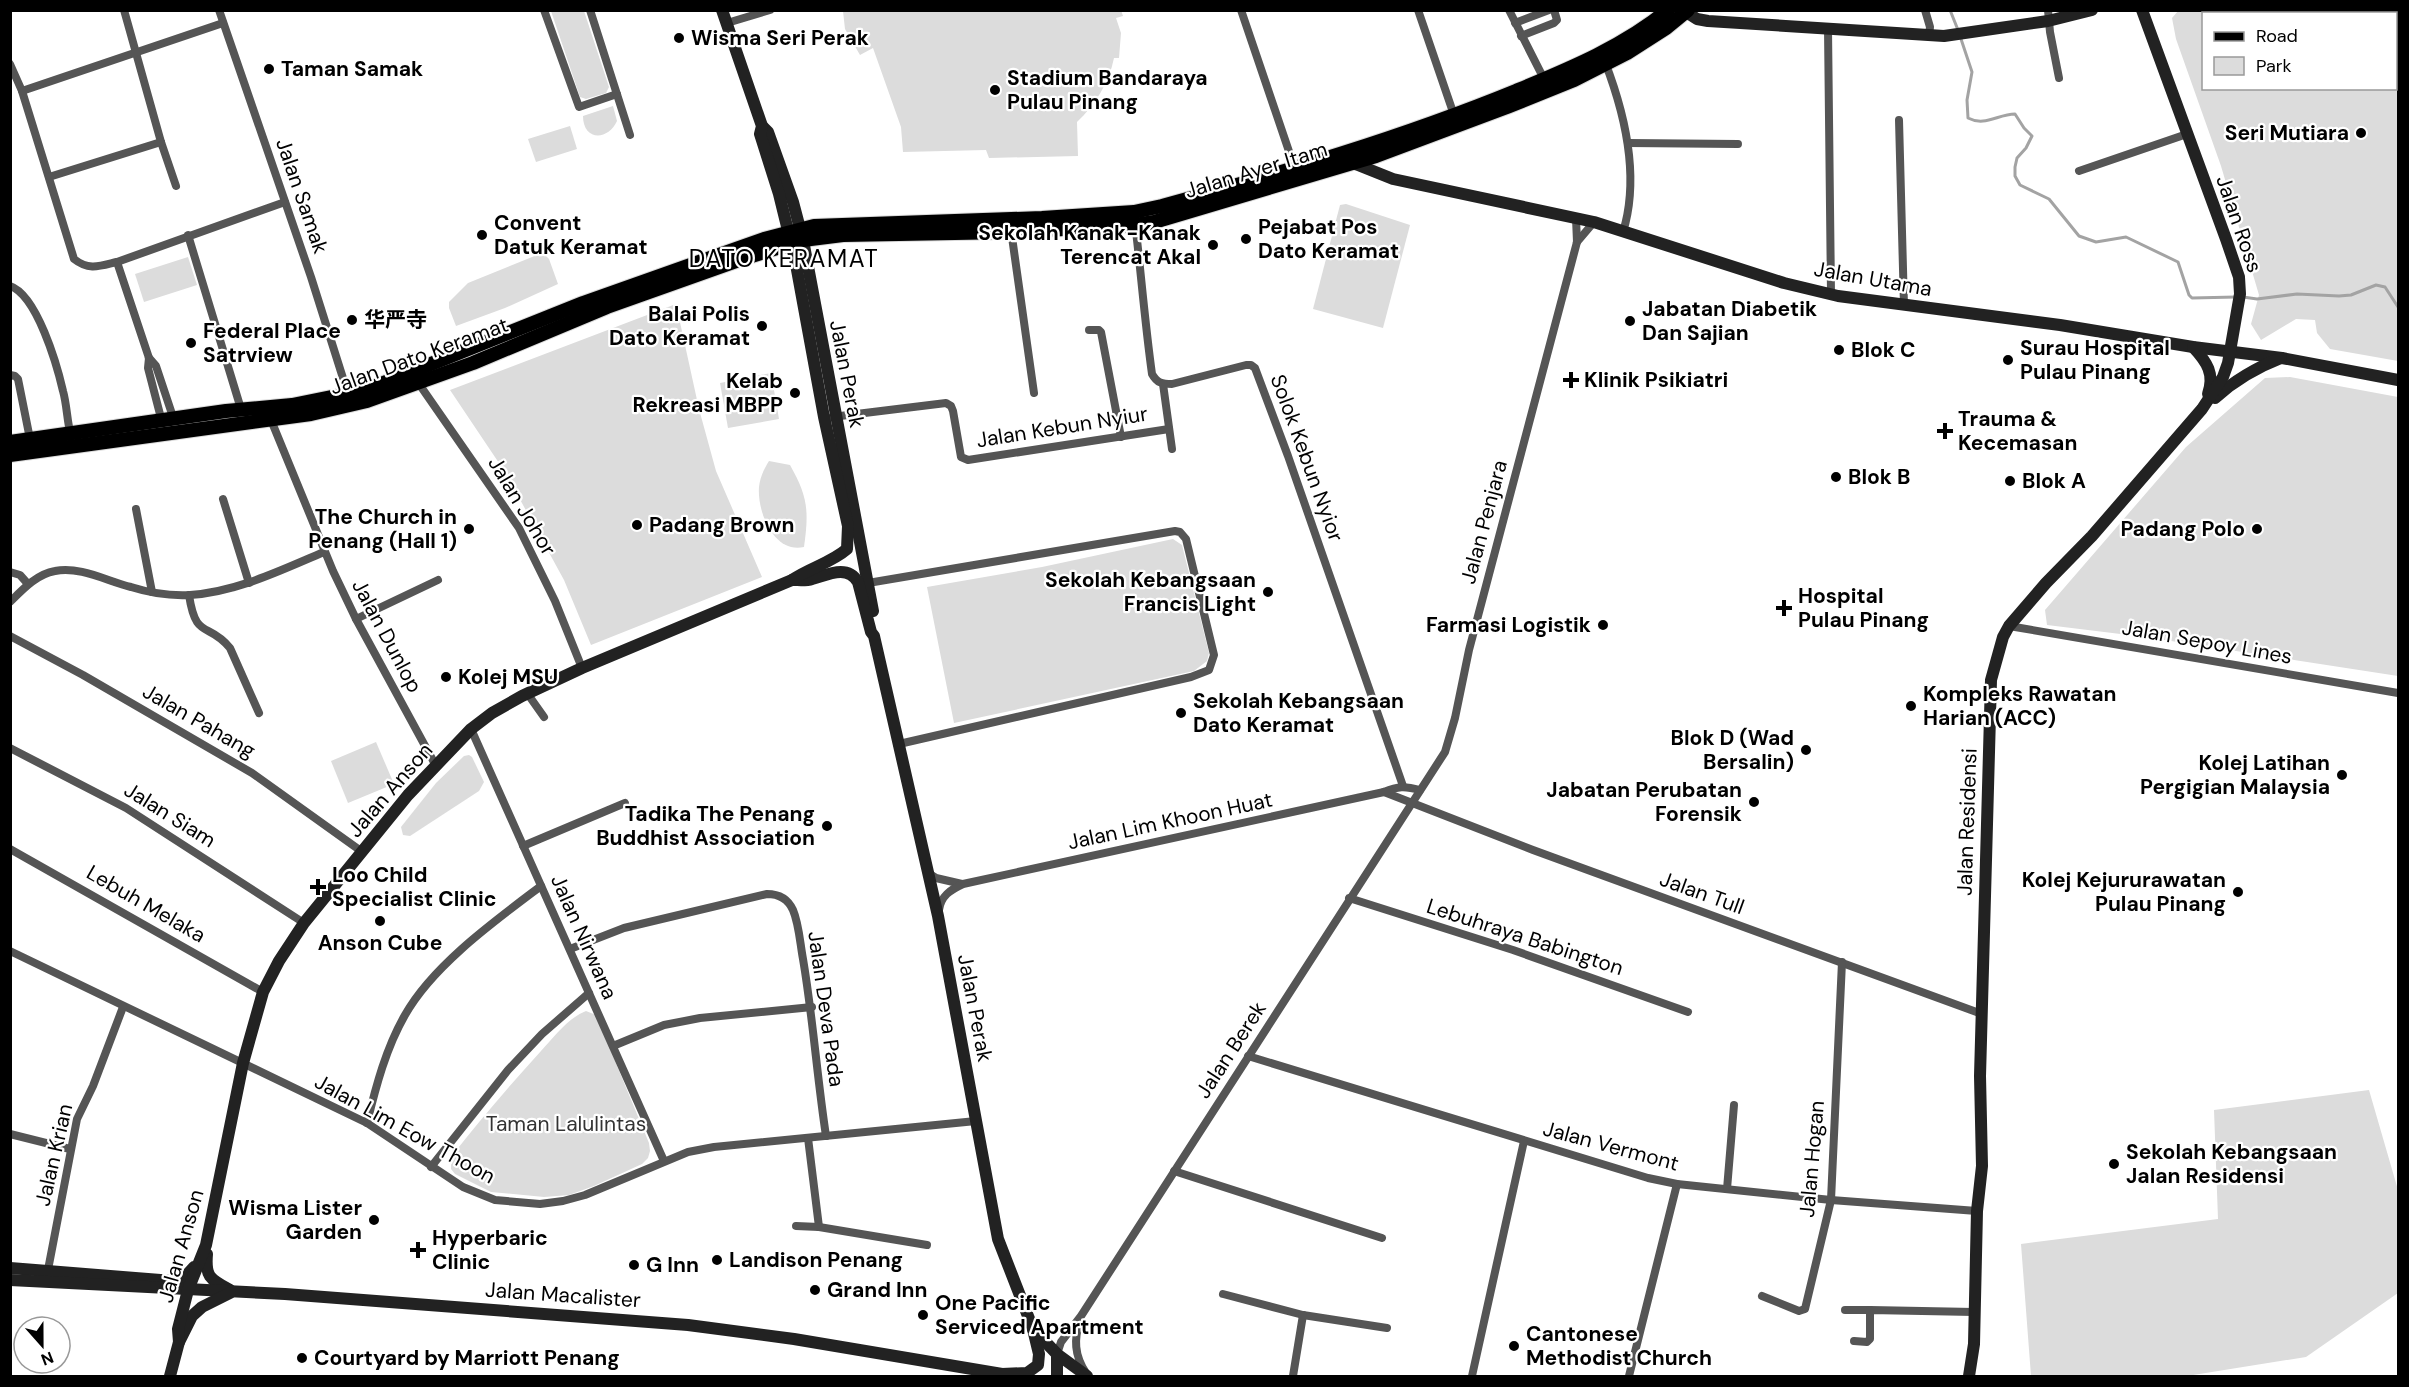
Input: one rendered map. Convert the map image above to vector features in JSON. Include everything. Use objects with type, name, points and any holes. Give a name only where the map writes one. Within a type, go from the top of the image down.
[{"type":"main road","name":"Jalan Perak","points":[[722,10],[762,126],[768,132],[796,236],[848,526],[847,549],[792,580]]},
{"type":"main road","name":"Jalan Ayer Itam","points":[[796,236],[1135,219],[1192,212],[1296,173],[1564,84],[1604,58],[1668,10]]},
{"type":"main road","points":[[1685,11],[1708,21],[1944,36],[1964,35],[2048,16],[2092,10]]},
{"type":"main road","name":"Jalan Ross","points":[[2142,10],[2239,277],[2239,296],[2230,352]]},
{"type":"main road","name":"Jalan Ayer Itam","points":[[1296,173],[1353,163],[1457,121],[1544,79],[1604,58],[1666,28],[1685,11]]},
{"type":"main road","name":"Jalan Utama","points":[[1353,163],[1393,179],[1594,222],[1784,283],[1831,294],[2282,358],[2398,380]]},
{"type":"main road","name":"Jalan Dato Keramat","points":[[10,455],[86,445],[241,410],[301,404],[474,363],[607,307],[796,236]]},
{"type":"main road","points":[[2193,347],[2205,360],[2212,382],[2202,409]]},
{"type":"main road","name":"Jalan Residensi","points":[[1971,1377],[1974,1344],[1977,1211],[1982,1166],[1982,1014],[1991,680],[2003,637],[2009,626],[2046,582],[2092,536],[2202,409],[2223,377],[2230,352]]},
{"type":"main road","points":[[2202,409],[2232,382],[2254,369],[2282,358]]},
{"type":"main road","name":"Jalan Dato Keramat","points":[[10,442],[70,434],[167,425],[271,420],[311,414],[367,401],[415,378]]},
{"type":"main road","name":"Jalan Perak","points":[[829,421],[868,583],[876,629],[874,636]]},
{"type":"main road","name":"Jalan Perak","points":[[792,580],[809,580],[835,572],[846,572],[854,576],[874,636],[938,916],[998,1239],[1033,1329],[1057,1354]]},
{"type":"main road","name":"Jalan Anson","points":[[171,1377],[179,1342],[178,1329],[188,1290],[206,1245],[243,1063],[263,992],[279,961],[304,923],[408,795],[471,729],[492,713],[527,693],[582,668],[792,580]]},
{"type":"main road","points":[[206,1245],[206,1268],[209,1276],[234,1292]]},
{"type":"main road","name":"Jalan Macalister","points":[[10,1280],[47,1276],[173,1281],[184,1278],[192,1271],[206,1245]]},
{"type":"main road","name":"Jalan Macalister","points":[[10,1268],[47,1276],[188,1290],[688,1325],[799,1340],[1005,1375],[1027,1373],[1038,1365],[1039,1354],[1033,1329]]},
{"type":"main road","points":[[179,1342],[192,1316],[202,1307],[234,1292]]},
{"type":"main road","points":[[1959,1377],[1974,1344]]},
{"type":"main road","points":[[1057,1354],[1057,1377]]},
{"type":"main road","points":[[1057,1354],[1088,1377]]},
{"type":"street","points":[[124,10],[161,142],[176,186]]},
{"type":"street","name":"Jalan Samak","points":[[219,10],[348,394]]},
{"type":"street","points":[[544,10],[579,107],[617,94]]},
{"type":"street","points":[[590,10],[630,135]]},
{"type":"street","points":[[727,23],[770,10]]},
{"type":"street","points":[[1241,10],[1296,173]]},
{"type":"street","points":[[1418,10],[1457,121]]},
{"type":"street","points":[[1509,10],[1544,79]]},
{"type":"street","points":[[1515,23],[1548,10]]},
{"type":"street","points":[[1521,36],[1554,23],[1557,20],[1554,10]]},
{"type":"street","points":[[1925,10],[1930,27],[1929,36]]},
{"type":"street","points":[[2048,16],[2059,78]]},
{"type":"street","points":[[22,91],[223,23]]},
{"type":"street","points":[[1828,29],[1831,294]]},
{"type":"street","points":[[1604,58],[1618,100],[1628,143],[1630,189],[1623,232]]},
{"type":"street","points":[[10,64],[22,91],[74,259],[81,265],[93,268],[117,262],[285,202]]},
{"type":"street","points":[[1899,120],[1904,306]]},
{"type":"street","points":[[2079,171],[2187,134]]},
{"type":"street","points":[[49,177],[161,142]]},
{"type":"street","points":[[1628,143],[1738,144]]},
{"type":"street","name":"Jalan Penjara","points":[[1410,803],[1438,766],[1449,742],[1469,650],[1577,242],[1576,218]]},
{"type":"street","points":[[1135,219],[1142,307],[1152,374],[1163,384],[1172,449]]},
{"type":"street","name":"Jalan Penjara","points":[[1577,242],[1594,222]]},
{"type":"street","points":[[1010,226],[1034,393]]},
{"type":"street","points":[[188,235],[241,410]]},
{"type":"street","points":[[117,262],[149,358],[148,368],[167,425]]},
{"type":"street","points":[[10,286],[16,288],[30,304],[50,345],[64,392],[70,434],[75,442],[86,445]]},
{"type":"street","points":[[1089,330],[1101,332],[1121,437]]},
{"type":"street","name":"Solok Kebun Nyior","points":[[1163,384],[1246,365],[1255,368],[1292,466],[1403,786]]},
{"type":"street","points":[[10,375],[18,379],[30,440]]},
{"type":"street","name":"Jalan Johor","points":[[415,378],[519,528],[555,601],[582,668]]},
{"type":"street","name":"Jalan Kebun Nyiur","points":[[829,421],[946,404],[951,406],[961,457],[968,460],[1169,429]]},
{"type":"street","name":"Jalan Dunlop","points":[[271,420],[324,552],[356,619],[436,766]]},
{"type":"street","points":[[223,499],[249,583]]},
{"type":"street","points":[[136,509],[152,592]]},
{"type":"street","points":[[868,583],[1180,532],[1186,539],[1214,655],[1209,670],[1191,677],[899,744]]},
{"type":"street","points":[[10,602],[28,584],[55,571],[71,570],[152,592],[189,595],[218,592],[249,583],[324,552]]},
{"type":"street","points":[[10,572],[20,575],[28,584]]},
{"type":"street","points":[[356,619],[438,580]]},
{"type":"street","points":[[189,595],[191,613],[197,625],[228,645],[259,713]]},
{"type":"street","name":"Jalan Sepoy Lines","points":[[2009,626],[2398,693]]},
{"type":"street","name":"Jalan Pahang","points":[[10,636],[252,772],[361,851]]},
{"type":"street","points":[[527,693],[544,717]]},
{"type":"street","name":"Jalan Nirwana","points":[[471,729],[664,1161]]},
{"type":"street","name":"Jalan Siam","points":[[10,748],[126,808],[304,923]]},
{"type":"street","points":[[1403,786],[1420,790]]},
{"type":"street","name":"Jalan Lim Khoon Huat","points":[[938,916],[940,902],[945,895],[963,884],[1403,786]]},
{"type":"street","points":[[1384,792],[1410,803]]},
{"type":"street","points":[[523,846],[625,803]]},
{"type":"street","name":"Jalan Tull","points":[[1410,803],[1982,1014]]},
{"type":"street","name":"Jalan Berek","points":[[1057,1354],[1061,1342],[1081,1316],[1410,803]]},
{"type":"street","name":"Lebuh Melaka","points":[[10,849],[263,992]]},
{"type":"street","name":"Jalan Lim Khoon Huat","points":[[928,873],[936,878],[963,884]]},
{"type":"street","points":[[367,1123],[391,1045],[417,997],[448,964],[491,925],[542,886]]},
{"type":"street","name":"Jalan Deva Pada","points":[[570,949],[624,928],[776,894],[794,911],[812,1007],[816,1068],[826,1136]]},
{"type":"street","name":"Lebuhraya Babington","points":[[1349,898],[1513,950],[1688,1012]]},
{"type":"street","name":"Jalan Lim Eow Thoon","points":[[10,951],[367,1123],[463,1187],[481,1195],[512,1202],[540,1204],[563,1201],[585,1195],[688,1152],[714,1147],[976,1121]]},
{"type":"street","name":"Jalan Hogan","points":[[1762,1296],[1798,1311],[1805,1310],[1831,1200],[1842,962]]},
{"type":"street","points":[[431,1167],[508,1070],[542,1034],[589,993]]},
{"type":"street","name":"Jalan Krian","points":[[47,1276],[70,1149],[81,1107],[93,1086],[123,1007]]},
{"type":"street","points":[[613,1046],[664,1025],[700,1018],[812,1007]]},
{"type":"street","name":"Jalan Vermont","points":[[1248,1056],[1648,1178],[1677,1184],[1831,1200],[1977,1211]]},
{"type":"street","points":[[1727,1189],[1734,1106]]},
{"type":"street","points":[[10,1134],[70,1149]]},
{"type":"street","points":[[808,1138],[819,1227]]},
{"type":"street","points":[[1472,1377],[1524,1141]]},
{"type":"street","points":[[1174,1171],[1382,1238]]},
{"type":"street","points":[[1629,1377],[1677,1184]]},
{"type":"street","points":[[796,1226],[819,1227],[927,1245]]},
{"type":"street","points":[[1223,1294],[1303,1315],[1387,1328]]},
{"type":"street","points":[[1845,1310],[1974,1312]]},
{"type":"street","points":[[1854,1341],[1867,1342],[1870,1339],[1870,1310]]},
{"type":"street","points":[[1293,1377],[1303,1315]]},
{"type":"street","name":"Jalan Berek","points":[[1081,1316],[1075,1335],[1075,1346],[1088,1377]]},
{"type":"green space","name":"Stadium Bandaraya Pulau Pinang","points":[[1121,10],[1123,16],[1116,18],[1121,33],[1119,58],[1114,58],[1109,76],[1100,93],[1077,122],[1078,156],[989,158],[986,150],[903,152],[901,127],[873,48],[860,55],[845,29],[843,11]]},
{"type":"green space","points":[[551,11],[584,11],[609,87],[606,93],[586,99],[580,97]]},
{"type":"green space","name":"Seri Mutiara","points":[[2178,11],[2398,11],[2398,361],[2330,349],[2317,333],[2315,320],[2296,319],[2261,340],[2251,324],[2259,295],[2221,166],[2176,39],[2172,18]]},
{"type":"green space","points":[[613,106],[617,121],[613,128],[602,135],[591,134],[584,124],[583,116]]},
{"type":"green space","points":[[570,126],[577,149],[536,162],[528,139]]},
{"type":"green space","points":[[1346,204],[1410,225],[1383,328],[1313,309],[1340,205]]},
{"type":"green space","points":[[544,254],[549,259],[558,284],[505,308],[456,326],[449,302],[468,283]]},
{"type":"green space","points":[[188,257],[197,285],[144,302],[135,274]]},
{"type":"green space","name":"Padang Brown","points":[[676,304],[699,409],[716,471],[762,577],[591,645],[564,580],[505,472],[450,390]]},
{"type":"green space","points":[[771,373],[779,419],[728,428],[720,383]]},
{"type":"green space","name":"Padang Polo","points":[[2290,377],[2398,397],[2398,676],[2145,637],[2047,625],[2045,610],[2186,447],[2265,378]]},
{"type":"green space","points":[[769,461],[790,465],[800,486],[807,514],[804,547],[784,544],[776,538],[764,519],[759,487],[762,473]]},
{"type":"green space","points":[[1173,539],[1182,545],[1209,653],[1207,661],[1194,671],[954,723],[927,587],[1042,567]]},
{"type":"green space","points":[[376,742],[394,784],[348,803],[331,761]]},
{"type":"green space","points":[[469,755],[484,782],[479,791],[410,836],[403,835],[401,827],[436,783],[464,756]]},
{"type":"green space","name":"Taman Lalulintas","points":[[586,1011],[596,1015],[649,1143],[648,1158],[642,1164],[569,1195],[544,1197],[491,1192],[455,1174],[451,1169],[451,1157],[462,1143],[556,1034],[573,1018]]},
{"type":"green space","points":[[2369,1090],[2398,1190],[2398,1293],[2306,1357],[2187,1376],[2031,1376],[2021,1244],[2218,1219],[2214,1110]]},
{"type":"waterway","points":[[1950,10],[1958,30]]},
{"type":"waterway","points":[[1960,36],[1972,72],[1967,100],[1968,118],[1986,121],[2015,114],[2032,136],[2026,148],[2017,158],[2015,176],[2020,185],[2049,199],[2079,236],[2096,242],[2126,237],[2178,262],[2192,298],[2236,297]]},
{"type":"waterway","points":[[2243,297],[2257,299],[2297,294],[2351,295],[2376,285],[2385,287],[2398,307]]},
{"type":"place","name":"Wisma Seri Perak","points":[[679,38]]},
{"type":"place","name":"Taman Samak","points":[[269,69]]},
{"type":"place","name":"Stadium Bandaraya Pulau Pinang","points":[[995,90]]},
{"type":"place","name":"Seri Mutiara","points":[[2361,133]]},
{"type":"place","name":"Convent Datuk Keramat","points":[[482,235]]},
{"type":"place","name":"Pejabat Pos Dato Keramat","points":[[1246,239]]},
{"type":"place","name":"Sekolah Kanak-Kanak Terencat Akal","points":[[1213,245]]},
{"type":"place","name":"华严寺","points":[[352,320]]},
{"type":"place","name":"Jabatan Diabetik Dan Sajian","points":[[1630,321]]},
{"type":"place","name":"Balai Polis Dato Keramat","points":[[762,326]]},
{"type":"place","name":"Federal Place Satrview","points":[[191,343]]},
{"type":"place","name":"Blok C","points":[[1839,350]]},
{"type":"place","name":"Surau Hospital Pulau Pinang","points":[[2008,360]]},
{"type":"place","name":"Klinik Psikiatri","points":[[1571,380]]},
{"type":"place","name":"Kelab Rekreasi MBPP","points":[[795,393]]},
{"type":"place","name":"Trauma & Kecemasan","points":[[1945,431]]},
{"type":"place","name":"Blok B","points":[[1836,477]]},
{"type":"place","name":"Blok A","points":[[2010,481]]},
{"type":"place","name":"Padang Brown","points":[[637,525]]},
{"type":"place","name":"The Church in Penang (Hall 1)","points":[[469,529]]},
{"type":"place","name":"Padang Polo","points":[[2257,529]]},
{"type":"place","name":"Sekolah Kebangsaan Francis Light","points":[[1268,592]]},
{"type":"place","name":"Hospital Pulau Pinang","points":[[1784,608]]},
{"type":"place","name":"Farmasi Logistik","points":[[1603,625]]},
{"type":"place","name":"Kolej MSU","points":[[446,677]]},
{"type":"place","name":"Kompleks Rawatan Harian (ACC)","points":[[1911,706]]},
{"type":"place","name":"Sekolah Kebangsaan Dato Keramat","points":[[1181,713]]},
{"type":"place","name":"Blok D (Wad Bersalin)","points":[[1806,750]]},
{"type":"place","name":"Kolej Latihan Pergigian Malaysia","points":[[2342,775]]},
{"type":"place","name":"Jabatan Perubatan Forensik","points":[[1754,802]]},
{"type":"place","name":"Tadika The Penang Buddhist Association","points":[[827,826]]},
{"type":"place","name":"Loo Child Specialist Clinic","points":[[318,887]]},
{"type":"place","name":"Kolej Kejururawatan Pulau Pinang","points":[[2238,892]]},
{"type":"place","name":"Anson Cube","points":[[380,921]]},
{"type":"place","name":"Sekolah Kebangsaan Jalan Residensi","points":[[2114,1164]]},
{"type":"place","name":"Wisma Lister Garden","points":[[374,1220]]},
{"type":"place","name":"Hyperbaric Clinic","points":[[418,1250]]},
{"type":"place","name":"Landison Penang","points":[[717,1260]]},
{"type":"place","name":"G Inn","points":[[634,1265]]},
{"type":"place","name":"Grand Inn","points":[[815,1290]]},
{"type":"place","name":"One Pacific Serviced Apartment","points":[[923,1315]]},
{"type":"place","name":"Cantonese Methodist Church","points":[[1514,1346]]},
{"type":"place","name":"Courtyard by Marriott Penang","points":[[302,1358]]},
{"type":"district","name":"DATO KERAMAT","points":[[784,259]]}]
